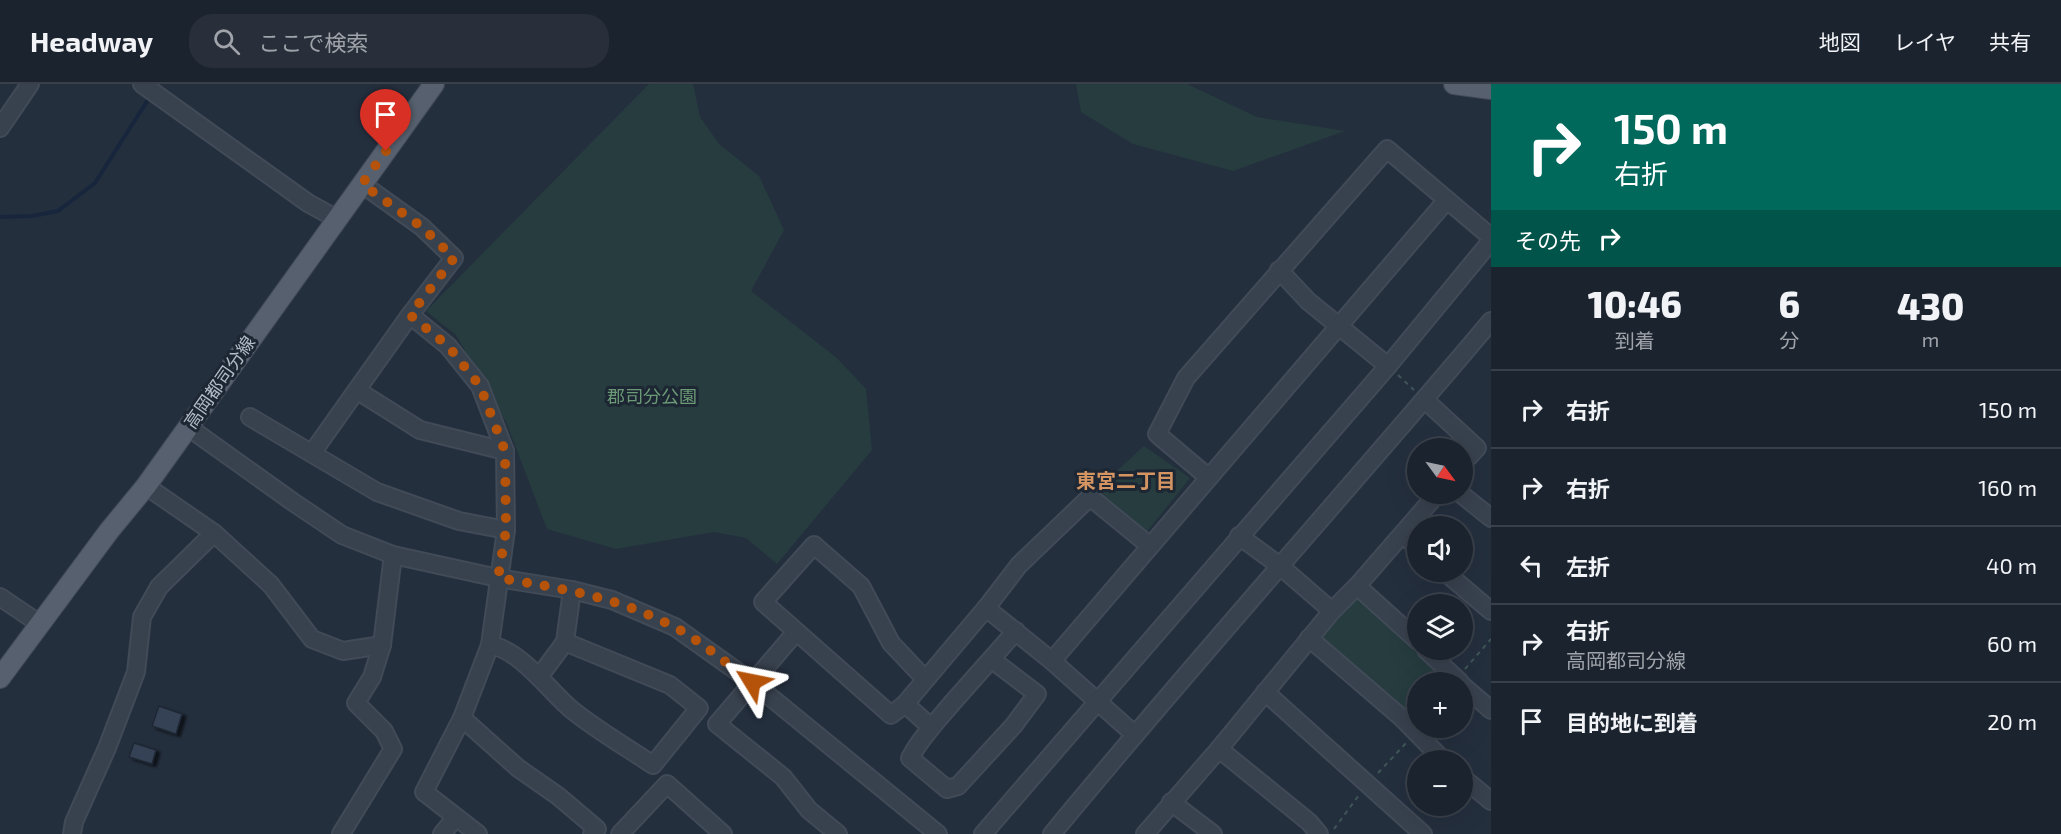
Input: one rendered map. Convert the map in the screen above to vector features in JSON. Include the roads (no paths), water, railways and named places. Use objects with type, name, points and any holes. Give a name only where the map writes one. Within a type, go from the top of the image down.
[{"type":"main road","name":"高岡都司分線","points":[[0,678],[109,531],[146,486],[434,84]]},
{"type":"main road","points":[[1454,84],[1491,89]]},
{"type":"street","points":[[0,128],[30,84]]},
{"type":"street","points":[[142,84],[308,203],[337,219]]},
{"type":"street","points":[[1209,477],[1156,434],[1185,378],[1387,149],[1491,237]]},
{"type":"street","points":[[312,453],[410,315],[454,258],[422,227],[362,184]]},
{"type":"street","points":[[1052,661],[1446,201]]},
{"type":"street","points":[[983,834],[1388,366],[1491,242]]},
{"type":"street","points":[[1279,270],[1308,301],[1388,366]]},
{"type":"street","points":[[410,315],[448,346],[480,386],[505,451],[506,530],[490,645],[462,718],[424,792],[478,834]]},
{"type":"street","points":[[1052,834],[1134,734],[1491,321]]},
{"type":"street","points":[[358,391],[420,430],[505,451]]},
{"type":"street","points":[[1425,400],[1466,438]]},
{"type":"street","points":[[250,417],[377,492],[459,521],[506,530]]},
{"type":"street","points":[[188,427],[342,535],[393,555],[612,600],[675,627],[752,682],[938,834]]},
{"type":"street","points":[[146,486],[214,533],[271,585],[312,639],[343,651],[382,645]]},
{"type":"street","points":[[925,679],[891,643],[861,586],[814,545],[763,602],[891,715],[905,704],[1019,565],[1090,497],[1150,546]]},
{"type":"street","points":[[1145,834],[1219,749],[1332,611],[1357,586],[1428,504]]},
{"type":"street","points":[[1473,504],[1491,518]]},
{"type":"street","points":[[72,834],[74,822],[107,748],[135,672],[142,617],[159,587],[214,533]]},
{"type":"street","points":[[1402,535],[1407,539]]},
{"type":"street","points":[[1239,536],[1280,566],[1332,611]]},
{"type":"street","points":[[341,834],[393,749],[384,731],[356,703],[372,677],[382,645],[393,555]]},
{"type":"street","points":[[1457,582],[1491,611]]},
{"type":"street","points":[[1357,586],[1407,632]]},
{"type":"street","points":[[539,677],[565,642],[572,591]]},
{"type":"street","points":[[0,597],[40,624]]},
{"type":"street","points":[[986,608],[1052,661],[1134,734]]},
{"type":"street","points":[[991,659],[1037,694],[1014,725],[958,786],[947,789],[910,758],[917,744],[931,727],[991,659],[1016,631]]},
{"type":"street","points":[[796,632],[717,724],[783,777],[808,810],[838,834]]},
{"type":"street","points":[[1309,638],[1403,719],[1433,750]]},
{"type":"street","points":[[490,645],[500,647],[539,677],[571,709],[652,765],[699,708],[670,685],[565,642]]},
{"type":"street","points":[[1437,660],[1449,672]]},
{"type":"street","points":[[1265,692],[1422,834]]},
{"type":"street","points":[[1473,694],[1491,710]]},
{"type":"street","points":[[905,704],[931,727]]},
{"type":"street","points":[[462,718],[518,768],[558,796],[597,829],[592,834]]},
{"type":"street","points":[[1219,749],[1309,822],[1319,834]]},
{"type":"street","points":[[620,834],[667,784],[723,834]]},
{"type":"street","points":[[1473,786],[1491,801]]},
{"type":"street","points":[[1171,802],[1213,834]]},
{"type":"street","points":[[442,834],[456,817]]},
{"type":"waterway","points":[[0,217],[32,216],[58,211],[95,183],[151,95]]},
{"type":"district","name":"東宮二丁目","points":[[1126,480]]},
{"type":"park label","name":"郡司分公園","points":[[652,396]]}]
